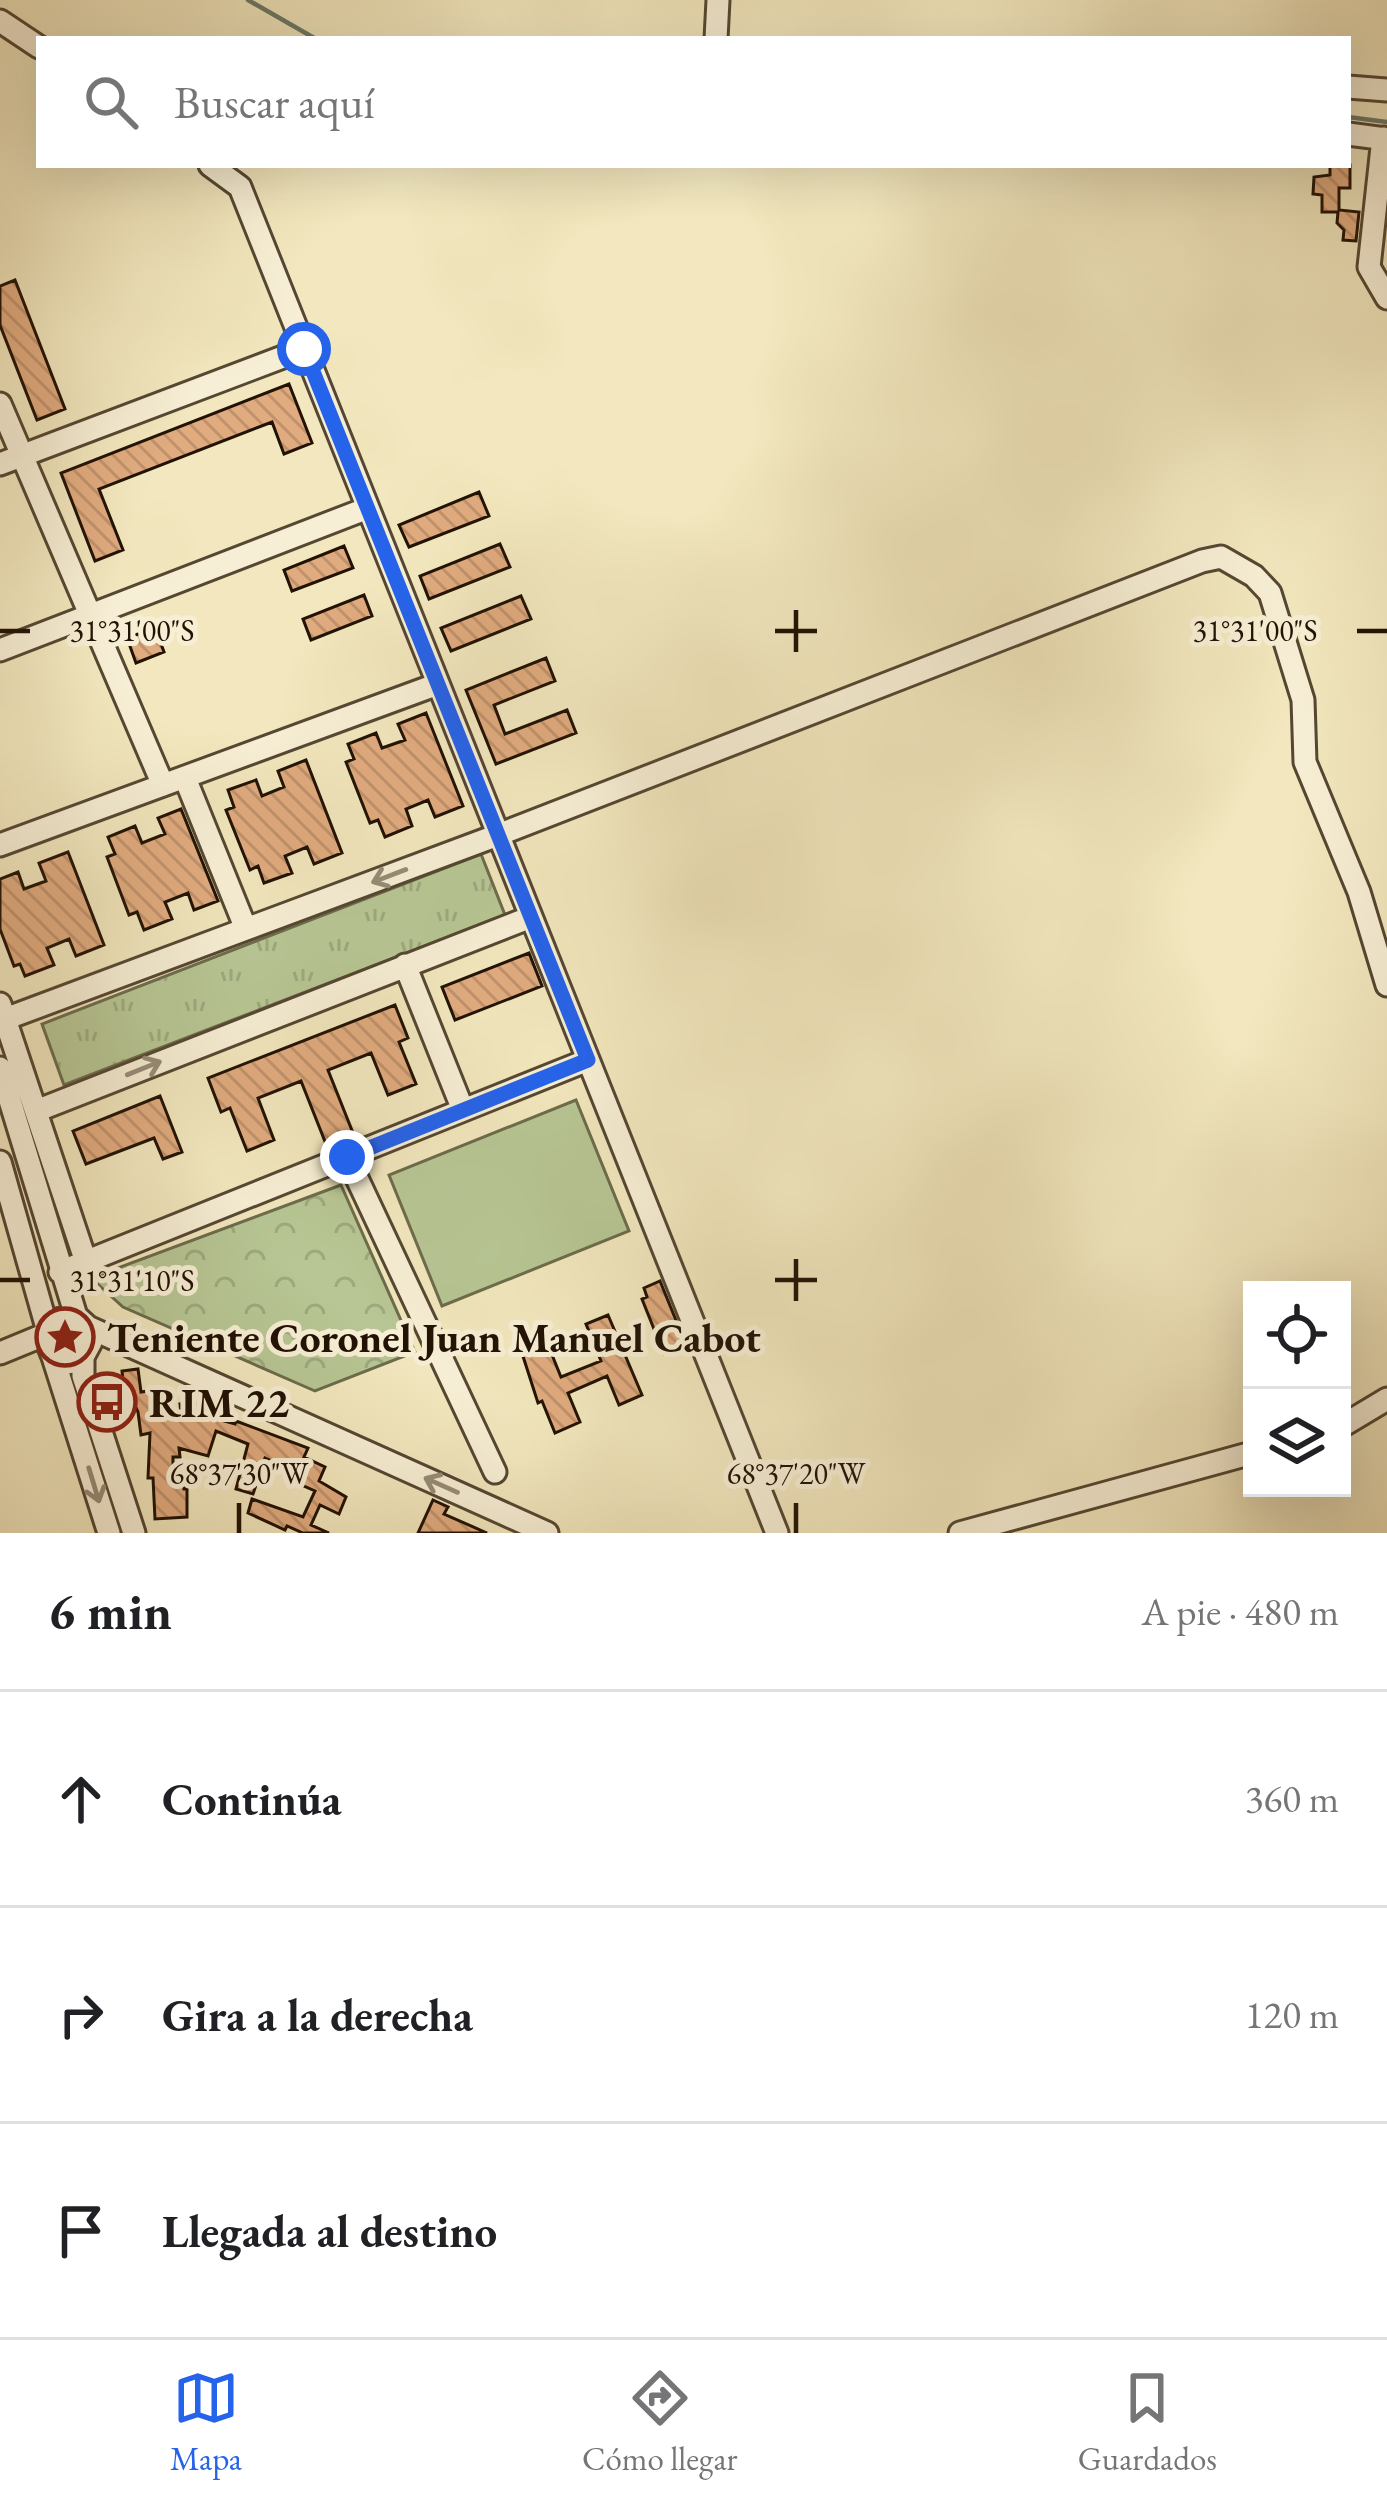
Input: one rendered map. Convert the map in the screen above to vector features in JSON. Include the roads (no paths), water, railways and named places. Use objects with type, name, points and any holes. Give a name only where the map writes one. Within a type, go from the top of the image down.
[{"type":"street","points":[[716,36],[718,0]]},
{"type":"street","points":[[0,21],[36,45]]},
{"type":"street","points":[[1351,87],[1387,90]]},
{"type":"street","points":[[1351,134],[1385,138],[1369,267],[1387,298]]},
{"type":"street","points":[[214,168],[240,187],[777,1533]]},
{"type":"street","points":[[0,464],[304,349]]},
{"type":"street","points":[[0,404],[90,615],[246,929]]},
{"type":"street","points":[[0,650],[368,508]]},
{"type":"street","points":[[134,1533],[83,1376],[83,1357],[92,1342],[60,1272],[32,1178],[7,1075],[3,1011],[246,929],[1221,557],[1254,576],[1270,593],[1303,700],[1305,762],[1359,892],[1387,985]]},
{"type":"street","points":[[0,845],[439,684]]},
{"type":"street","points":[[35,1111],[531,917]]},
{"type":"street","points":[[405,965],[463,1110]]},
{"type":"street","points":[[60,1272],[588,1060]]},
{"type":"street","points":[[7,1075],[35,1111],[86,1262]]},
{"type":"street","points":[[347,1157],[495,1472]]},
{"type":"street","points":[[0,1162],[53,1357],[109,1533]]},
{"type":"street","points":[[4,1189],[32,1178]]},
{"type":"street","points":[[0,1353],[46,1332],[59,1317],[82,1322],[548,1533]]},
{"type":"street","points":[[53,1357],[68,1363],[83,1357]]},
{"type":"street","points":[[1351,1421],[1387,1399]]},
{"type":"street","points":[[959,1533],[1243,1455]]},
{"type":"waterway","points":[[248,0],[311,36]]},
{"type":"waterway","points":[[1351,117],[1387,122]]},
{"type":"place","name":"Teniente Coronel Juan Manuel Cabot","points":[[65,1337]]},
{"type":"place","name":"RIM 22","points":[[107,1402]]}]
